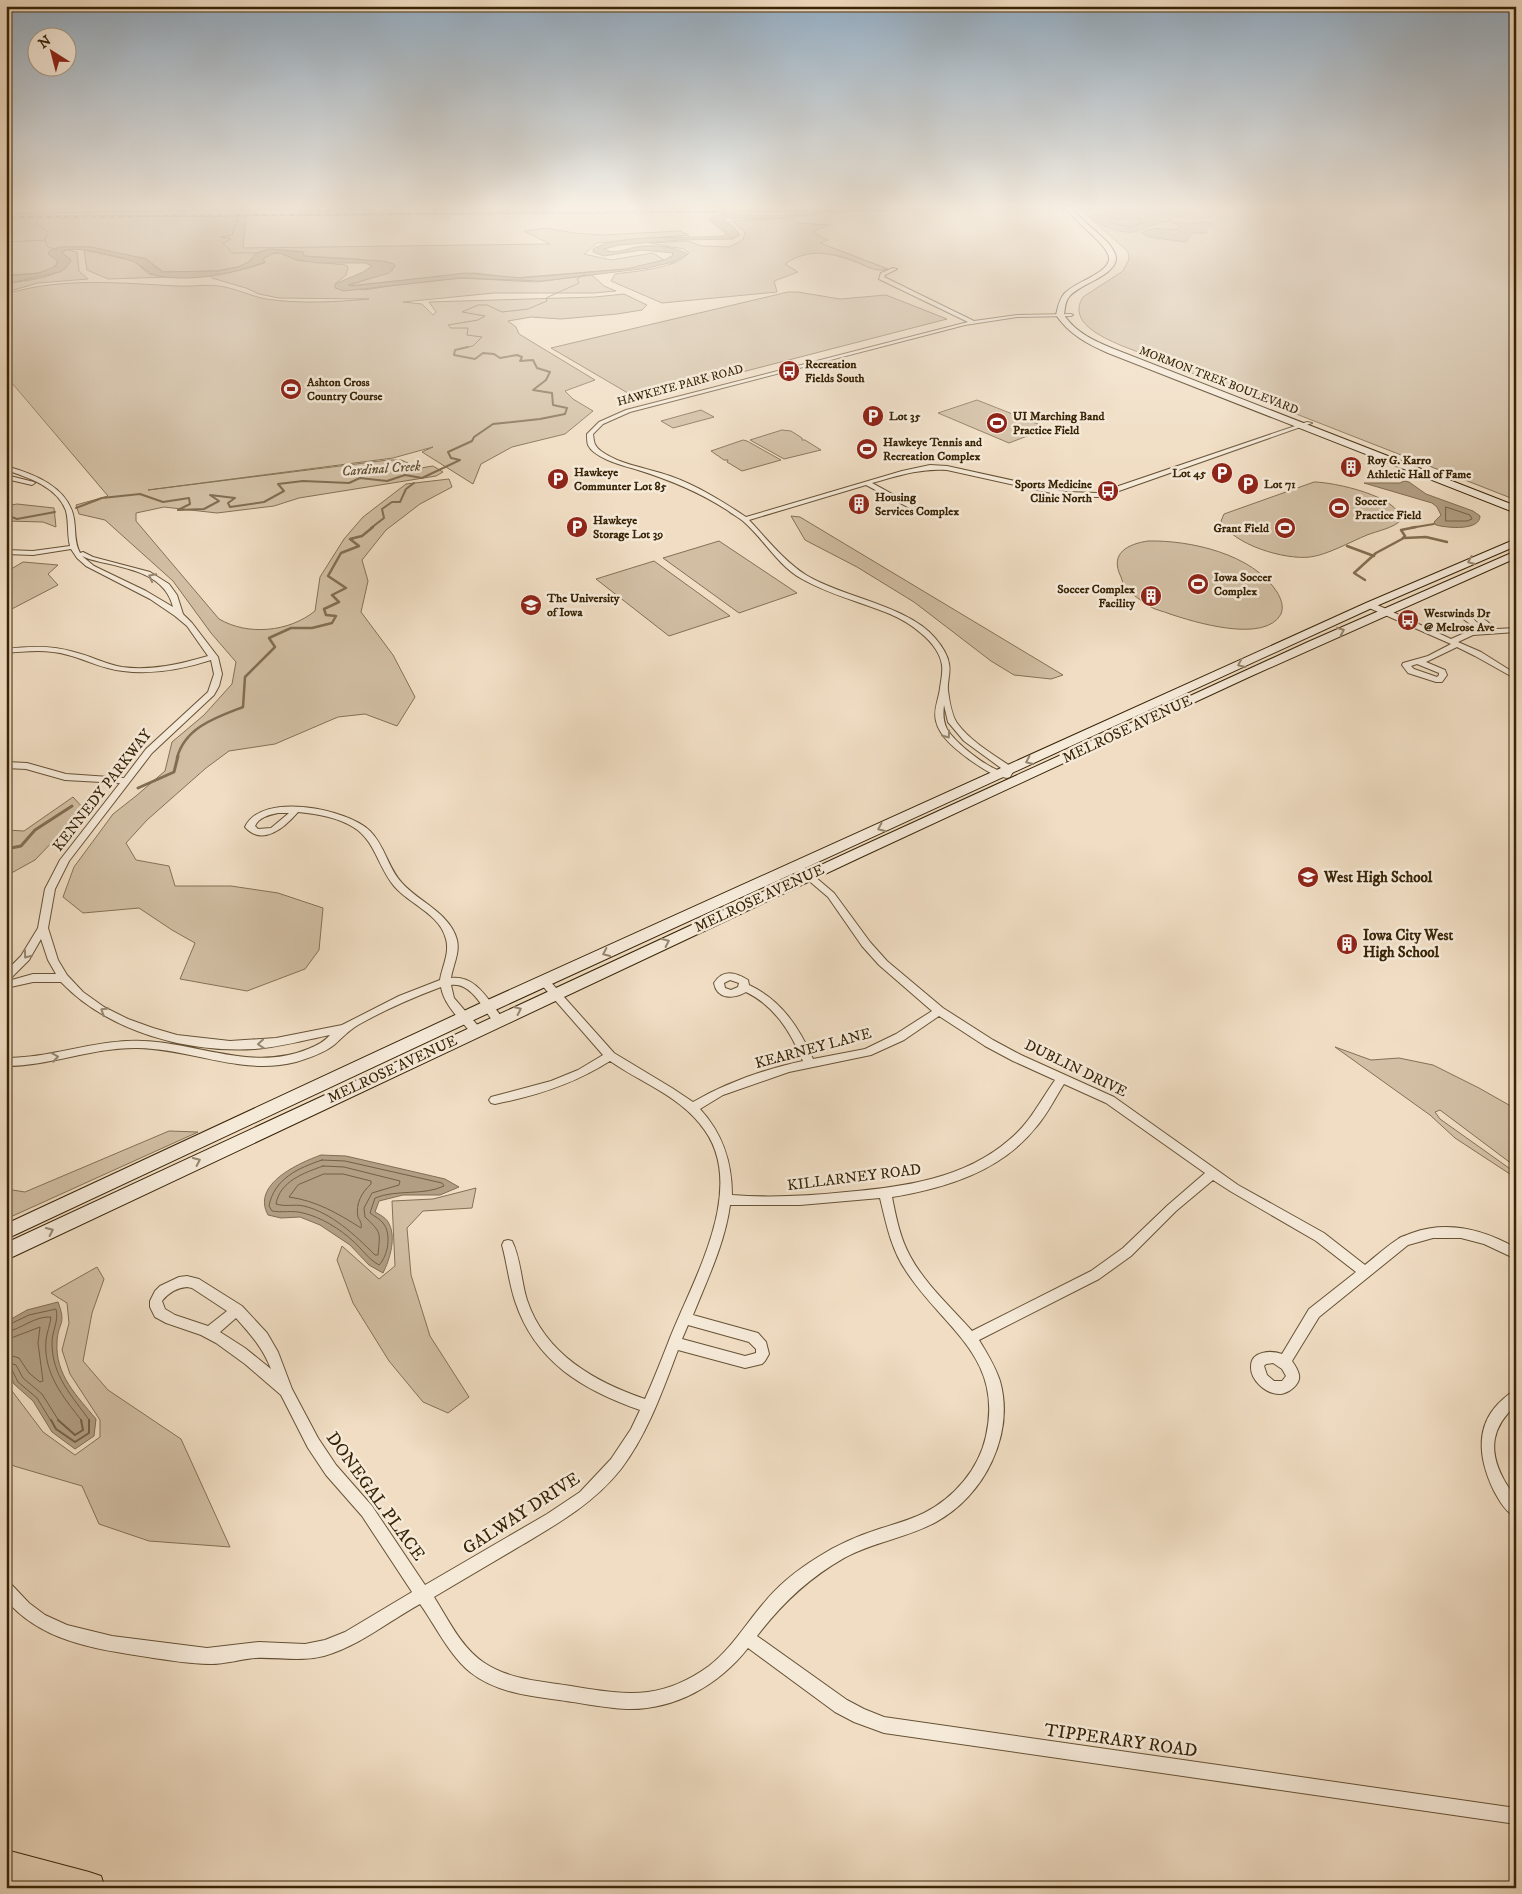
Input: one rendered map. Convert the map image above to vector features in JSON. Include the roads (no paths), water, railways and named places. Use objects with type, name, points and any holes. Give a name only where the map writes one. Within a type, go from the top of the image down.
[{"type":"highway","points":[[6,1866],[89,1888]]},
{"type":"main road","points":[[1061,316],[1062,302],[1068,294]]},
{"type":"main road","points":[[1071,311],[1078,294]]},
{"type":"main road","name":"MORMON TREK BOULEVARD","points":[[1071,311],[1089,334],[1111,346],[1516,510]]},
{"type":"main road","name":"MORMON TREK BOULEVARD","points":[[1061,316],[1077,334],[1102,348],[1516,504]]},
{"type":"main road","points":[[1377,608],[1398,599],[1410,588],[1516,542]]},
{"type":"main road","name":"MELROSE AVENUE","points":[[6,1252],[555,993],[1004,772],[1377,608],[1516,554]]},
{"type":"main road","name":"MELROSE AVENUE","points":[[6,1232],[544,981],[803,871],[1377,608]]},
{"type":"street","points":[[915,294],[972,322]]},
{"type":"street","name":"HAWKEYE PARK ROAD","points":[[1004,772],[956,728],[950,716],[944,690],[946,665],[942,654],[924,631],[894,613],[843,595],[804,577],[784,562],[745,519],[724,504],[691,486],[603,456],[591,445],[589,438],[590,434],[601,422],[628,411],[972,322],[1061,316],[1071,311]]},
{"type":"street","points":[[745,519],[911,470],[939,468],[962,471],[1065,494],[1092,495],[1114,491],[1309,426]]},
{"type":"street","points":[[6,468],[30,476],[53,490],[64,502],[70,514],[74,546],[79,557],[94,568],[179,614],[214,657],[175,667],[134,670],[109,667],[62,651],[39,649],[6,651]]},
{"type":"street","points":[[6,477],[53,490]]},
{"type":"street","points":[[867,483],[923,514]]},
{"type":"street","points":[[6,551],[33,553],[74,546],[92,558],[150,575],[162,582],[173,594],[179,614]]},
{"type":"street","points":[[1377,608],[1491,661],[1516,677]]},
{"type":"street","points":[[1482,632],[1465,616],[1475,616],[1494,630]]},
{"type":"street","points":[[1417,661],[1424,661],[1482,632],[1516,630]]},
{"type":"street","name":"KENNEDY PARKWAY","points":[[6,978],[25,958],[43,928],[50,889],[65,860],[126,781],[165,735],[211,693],[216,685],[219,672],[214,657]]},
{"type":"street","name":"HAWKEYE PARK ROAD","points":[[944,690],[938,703],[939,720],[943,730],[957,746],[1004,772]]},
{"type":"street","points":[[6,765],[28,766],[65,777],[126,781]]},
{"type":"street","points":[[295,811],[336,816],[355,823],[368,834],[395,882],[436,917],[448,930],[454,949],[445,982],[446,992],[475,1030]]},
{"type":"street","name":"DUBLIN DRIVE","points":[[803,871],[831,896],[883,964],[939,1011],[989,1044],[1110,1100],[1254,1200],[1320,1237],[1365,1272]]},
{"type":"street","name":"KENNEDY PARKWAY","points":[[43,928],[51,955],[63,978],[86,1000],[112,1016],[142,1029],[168,1036],[234,1045],[289,1040],[343,1029],[427,987],[455,979],[469,985],[498,1020]]},
{"type":"street","points":[[6,985],[33,978],[63,978]]},
{"type":"street","name":"GALWAY DRIVE","points":[[6,1589],[27,1611],[47,1624],[87,1640],[208,1656],[258,1650],[294,1654],[313,1651],[332,1646],[351,1636],[563,1512],[585,1496],[620,1460],[635,1438],[650,1407],[674,1343],[686,1319],[719,1230],[727,1200],[726,1168],[714,1134],[692,1108],[664,1087],[622,1065],[610,1056],[544,981]]},
{"type":"street","points":[[744,986],[766,998],[780,1012],[793,1028],[809,1063]]},
{"type":"street","name":"KEARNEY LANE","points":[[692,1108],[719,1092],[788,1068],[847,1057],[887,1044],[939,1011]]},
{"type":"street","name":"KENNEDY PARKWAY","points":[[6,1062],[25,1062],[137,1044],[161,1046],[248,1062],[264,1063],[290,1059],[308,1053],[329,1042],[343,1029]]},
{"type":"street","points":[[161,1046],[168,1036]]},
{"type":"street","points":[[289,1040],[290,1059]]},
{"type":"street","points":[[495,1100],[530,1093],[566,1082],[610,1056]]},
{"type":"street","name":"KILLARNEY ROAD","points":[[727,1200],[784,1202],[885,1193],[940,1182],[965,1173],[987,1162],[1024,1133],[1041,1113],[1062,1079]]},
{"type":"street","points":[[971,1338],[1095,1275],[1127,1252],[1172,1208],[1213,1173]]},
{"type":"street","name":"DONEGAL PLACE","points":[[286,1391],[255,1363],[210,1333],[160,1313],[156,1307],[162,1291],[174,1283],[188,1280],[211,1292],[237,1310],[262,1337],[272,1352],[286,1391],[322,1457],[367,1511],[464,1656],[475,1667],[490,1677],[514,1686],[610,1700],[649,1700],[673,1694],[695,1684],[716,1670],[734,1653],[782,1595],[802,1577],[832,1556],[860,1542],[918,1523],[952,1504],[968,1488],[990,1451],[996,1413],[990,1375],[982,1355],[971,1338],[922,1283],[910,1266],[894,1233],[885,1193]]},
{"type":"street","points":[[1284,1362],[1314,1313],[1324,1303],[1404,1241],[1421,1234],[1442,1231],[1483,1238],[1516,1254]]},
{"type":"street","points":[[508,1245],[522,1302],[530,1322],[556,1358],[592,1385],[615,1396],[650,1407]]},
{"type":"street","points":[[210,1333],[237,1310]]},
{"type":"street","points":[[674,1343],[746,1362],[755,1362],[762,1356],[763,1349],[760,1342],[753,1337],[686,1319]]},
{"type":"street","points":[[1516,1396],[1502,1408],[1494,1421],[1489,1434],[1489,1455],[1493,1473],[1500,1490],[1516,1510]]},
{"type":"street","name":"TIPPERARY ROAD","points":[[746,1638],[760,1646],[841,1706],[884,1725],[1516,1816]]},
{"type":"water","points":[[1404,481],[1409,482],[1426,494],[1473,511],[1480,516],[1479,521],[1462,527],[1436,525],[1434,522],[1441,515],[1437,507],[1432,503],[1364,483],[1400,483]]},
{"type":"water","points":[[321,1155],[346,1156],[445,1179],[459,1187],[440,1195],[403,1195],[379,1201],[375,1212],[387,1221],[392,1234],[390,1254],[383,1273],[369,1265],[350,1245],[320,1225],[300,1217],[281,1218],[268,1215],[264,1204],[266,1194],[271,1185],[290,1169]]},
{"type":"water","points":[[58,1302],[62,1320],[58,1335],[57,1354],[63,1375],[96,1419],[94,1436],[75,1449],[52,1432],[33,1401],[14,1384],[6,1368],[6,1322],[27,1310]]},
{"type":"waterway","name":"Cardinal Creek","points":[[462,348],[473,346],[482,337],[467,335],[468,328],[451,328],[448,325],[478,320],[485,316],[462,312],[478,305],[487,305],[502,312],[528,309],[547,301],[546,298],[554,294]]},
{"type":"waterway","name":"Cardinal Creek","points":[[76,508],[102,498],[140,494],[163,502],[189,498],[190,504],[178,510],[204,509],[219,501],[210,495],[235,498],[228,503],[230,507],[264,502],[284,491],[278,484],[303,481],[349,483],[360,478],[387,481],[405,475],[422,478],[460,460],[451,458],[448,452],[472,441],[474,437],[493,424],[540,419],[565,414],[567,408],[553,405],[552,393],[533,390],[546,380],[550,372],[537,368],[533,360],[520,361],[522,357],[517,355],[500,358],[494,354],[483,353],[475,359],[454,355],[455,350],[468,347]]},
{"type":"waterway","points":[[371,528],[384,518],[382,509],[392,502],[400,502],[406,489],[414,483]]},
{"type":"waterway","name":"Cardinal Creek","points":[[6,515],[17,519],[55,512]]},
{"type":"waterway","points":[[1416,527],[1434,524]]},
{"type":"waterway","points":[[177,758],[181,747],[195,731],[213,719],[243,707],[245,677],[275,647],[269,638],[291,628],[312,628],[332,623],[336,616],[326,615],[324,609],[339,602],[332,595],[346,588],[328,576],[341,553],[359,546],[350,539],[362,536],[373,527]]},
{"type":"waterway","points":[[1373,556],[1402,539],[1405,536],[1401,530],[1416,527]]},
{"type":"waterway","points":[[1410,528],[1416,527]]},
{"type":"waterway","points":[[1404,538],[1426,537],[1447,542]]},
{"type":"waterway","points":[[1347,546],[1373,556]]},
{"type":"waterway","points":[[1365,580],[1354,573],[1373,556]]},
{"type":"waterway","points":[[138,788],[174,772],[178,756]]},
{"type":"waterway","points":[[6,849],[21,846],[35,830],[72,806]]},
{"type":"place","name":"Recreation Fields South","points":[[789,371]]},
{"type":"place","name":"Ashton Cross Country Course","points":[[291,389]]},
{"type":"place","name":"Lot 35","points":[[873,416]]},
{"type":"place","name":"UI Marching Band Practice Field","points":[[997,423]]},
{"type":"place","name":"Hawkeye Tennis and Recreation Complex","points":[[867,449]]},
{"type":"place","name":"Roy G. Karro Athletic Hall of Fame","points":[[1351,467]]},
{"type":"place","name":"Lot 45","points":[[1222,473]]},
{"type":"place","name":"Hawkeye Communter Lot 85","points":[[558,479]]},
{"type":"place","name":"Lot 71","points":[[1248,484]]},
{"type":"place","name":"Sports Medicine Clinic North","points":[[1108,491]]},
{"type":"place","name":"Housing Services Complex","points":[[859,504]]},
{"type":"place","name":"Soccer Practice Field","points":[[1339,508]]},
{"type":"place","name":"Hawkeye Storage Lot 39","points":[[577,527]]},
{"type":"place","name":"Grant Field","points":[[1285,528]]},
{"type":"place","name":"Iowa Soccer Complex","points":[[1198,584]]},
{"type":"place","name":"Soccer Complex Facility","points":[[1151,596]]},
{"type":"place","name":"The University of Iowa","points":[[531,605]]},
{"type":"place","name":"Westwinds Dr @ Melrose Ave","points":[[1408,620]]},
{"type":"place","name":"West High School","points":[[1308,877]]},
{"type":"place","name":"Iowa City West High School","points":[[1347,944]]}]
